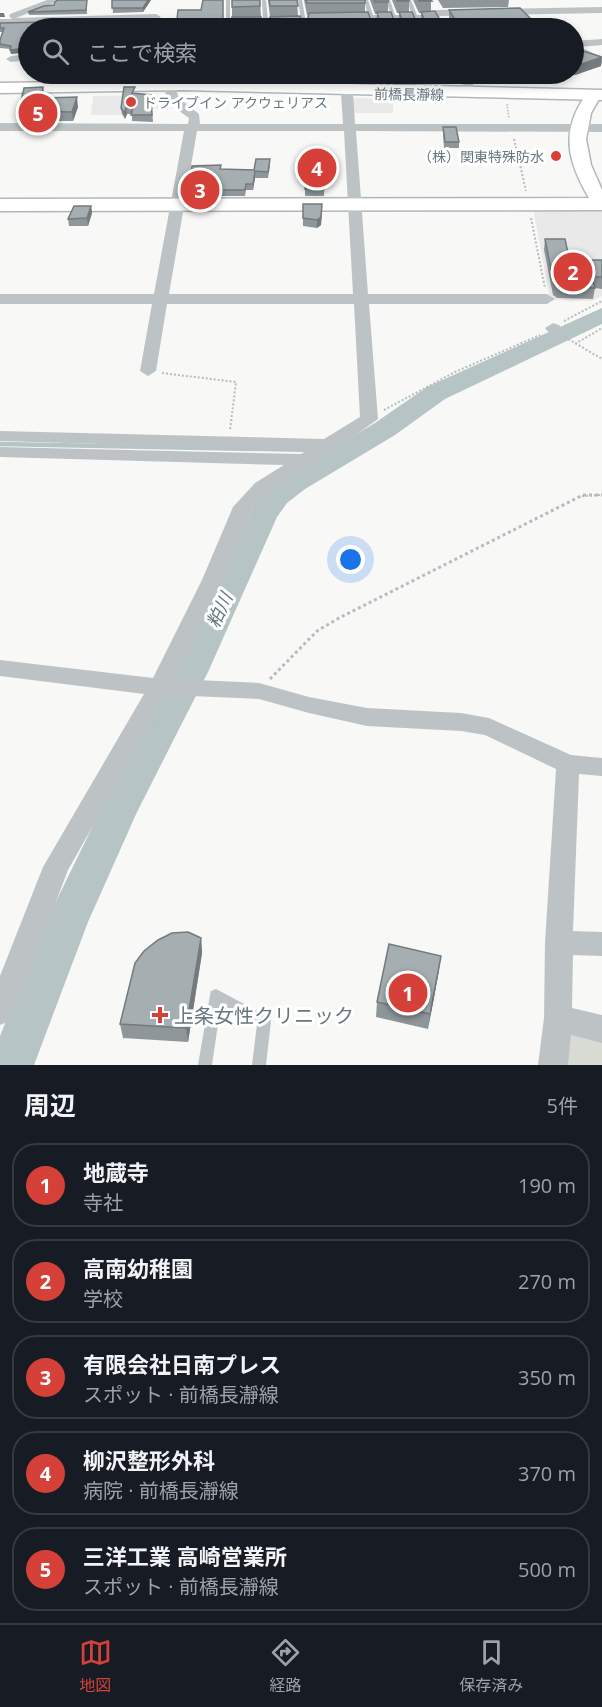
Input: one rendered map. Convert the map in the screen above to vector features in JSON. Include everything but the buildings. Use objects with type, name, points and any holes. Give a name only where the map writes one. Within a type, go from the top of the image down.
[{"type":"main road","name":"前橋長瀞線","points":[[0,88],[134,84]]},
{"type":"main road","name":"前橋長瀞線","points":[[0,93],[150,84]]},
{"type":"main road","name":"前橋長瀞線","points":[[256,84],[346,85],[598,97]]},
{"type":"main road","name":"前橋長瀞線","points":[[346,85],[370,84]]},
{"type":"main road","name":"前橋長瀞線","points":[[498,84],[598,97]]},
{"type":"street","points":[[0,22],[56,0]]},
{"type":"street","points":[[432,0],[440,18]]},
{"type":"street","points":[[514,0],[525,16]]},
{"type":"street","points":[[147,18],[156,17],[152,3]]},
{"type":"street","points":[[438,14],[525,16],[602,10]]},
{"type":"street","points":[[0,22],[18,24]]},
{"type":"street","points":[[584,44],[602,42]]},
{"type":"street","points":[[584,52],[602,61]]},
{"type":"street","points":[[11,58],[18,58]]},
{"type":"street","points":[[148,371],[190,131],[194,128],[195,117],[180,109],[168,84]]},
{"type":"street","points":[[0,1012],[56,867],[166,687],[248,500],[262,487],[369,418],[346,85]]},
{"type":"street","points":[[0,205],[601,204],[579,162],[577,150],[579,128],[598,97]]},
{"type":"street","points":[[0,127],[602,128]]},
{"type":"street","points":[[0,299],[547,299]]},
{"type":"street","points":[[0,436],[229,440],[318,452]]},
{"type":"street","points":[[0,452],[318,452]]},
{"type":"street","points":[[0,668],[166,687],[259,691],[309,705],[367,717],[461,722],[489,728],[568,764],[602,767]]},
{"type":"street","points":[[553,1065],[558,1018],[568,764]]},
{"type":"street","points":[[560,943],[602,944]]},
{"type":"street","points":[[558,1018],[602,1029]]},
{"type":"lane","points":[[228,0],[228,18]]},
{"type":"lane","points":[[264,0],[266,18]]},
{"type":"lane","points":[[300,0],[303,18]]},
{"type":"lane","points":[[366,0],[372,17]]},
{"type":"lane","points":[[388,0],[393,17]]},
{"type":"lane","points":[[409,0],[415,16]]},
{"type":"lane","points":[[355,17],[438,14]]},
{"type":"lane","points":[[205,1065],[216,995],[264,1022],[259,1065]]},
{"type":"path","points":[[369,418],[437,380],[554,329],[602,301]]},
{"type":"path","points":[[602,328],[574,344],[602,359]]},
{"type":"path","points":[[148,371],[236,382],[229,440]]},
{"type":"path","points":[[259,691],[317,631],[339,618],[584,495],[602,495]]},
{"type":"shaded area","points":[[164,95],[166,102],[172,108],[127,110],[126,115],[91,115],[93,96]]},
{"type":"shaded area","points":[[351,98],[393,99],[393,113],[351,113]]},
{"type":"shaded area","points":[[602,207],[602,296],[592,301],[550,300],[533,208]]},
{"type":"shaded area","points":[[567,1035],[602,1035],[602,1065],[564,1065]]},
{"type":"waterway","name":"粕川","points":[[11,1065],[67,922],[118,812],[191,672],[263,514],[277,497],[295,483],[385,429],[436,393],[602,315]]},
{"type":"waterway","points":[[0,444],[313,450]]},
{"type":"waterway","points":[[329,451],[346,451]]},
{"type":"place","name":"ドライブイン アクウェリアス","points":[[131,102]]},
{"type":"place","name":"三洋工業 高崎営業所","points":[[38,113]]},
{"type":"place","name":"（株）関東特殊防水","points":[[556,156]]},
{"type":"place","name":"柳沢整形外科","points":[[317,168]]},
{"type":"place","name":"有限会社日南プレス","points":[[200,190]]},
{"type":"place","name":"高南幼稚園","points":[[573,272]]},
{"type":"place","name":"地蔵寺","points":[[408,993]]},
{"type":"place","name":"上条女性クリニック","points":[[160,1015]]}]
